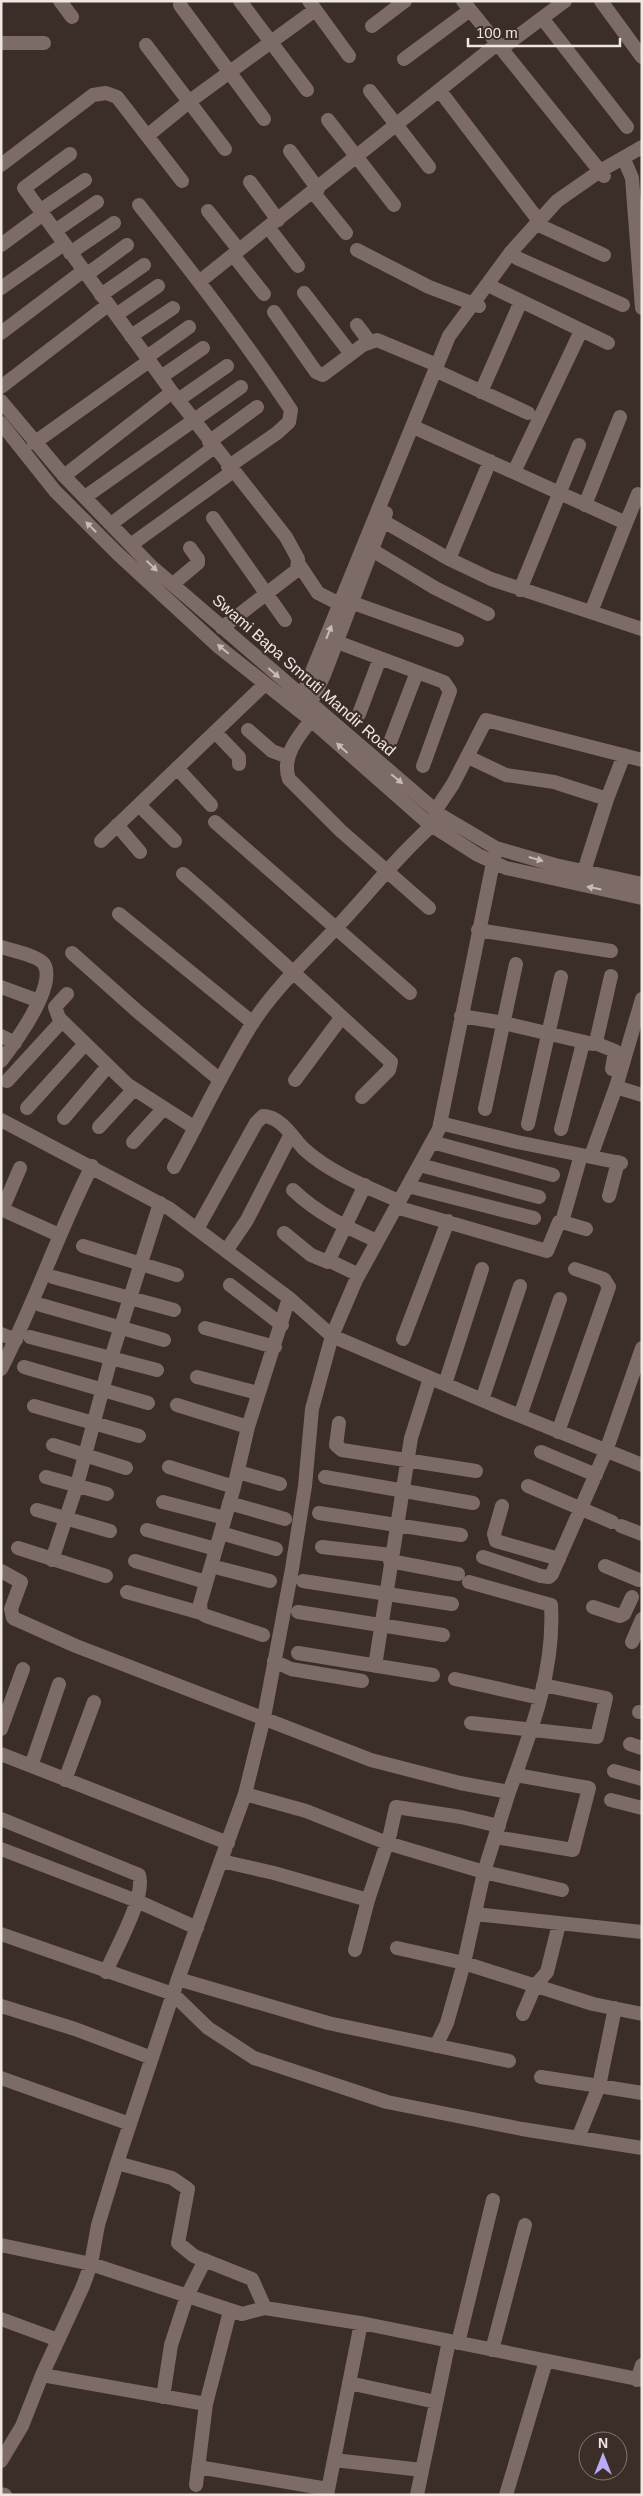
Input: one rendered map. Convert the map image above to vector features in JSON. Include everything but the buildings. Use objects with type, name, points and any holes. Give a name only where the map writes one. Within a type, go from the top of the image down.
[{"type":"street","points":[[60,1],[72,17]]},
{"type":"street","points":[[240,1],[307,90]]},
{"type":"street","points":[[372,26],[405,1]]},
{"type":"street","points":[[199,282],[316,191],[440,90],[545,11],[565,1]]},
{"type":"street","points":[[601,1],[642,57]]},
{"type":"street","points":[[180,5],[232,72],[264,119]]},
{"type":"street","points":[[147,136],[190,101],[271,43],[312,6],[350,56]]},
{"type":"street","points":[[404,59],[467,6],[602,174]]},
{"type":"street","points":[[545,11],[627,127]]},
{"type":"street","points":[[1,43],[44,43]]},
{"type":"street","points":[[146,45],[225,149]]},
{"type":"street","points":[[440,90],[541,224],[604,255]]},
{"type":"street","points":[[370,91],[429,167]]},
{"type":"street","points":[[1,165],[93,95],[106,93],[118,97],[182,181]]},
{"type":"street","points":[[328,120],[394,205]]},
{"type":"street","points":[[429,908],[386,872],[298,790],[286,772],[288,757],[439,369],[456,337],[511,252],[567,202],[602,174],[642,147]]},
{"type":"street","points":[[290,151],[346,233]]},
{"type":"street","points":[[70,154],[24,188],[211,445],[286,537],[298,559],[297,570],[222,628]]},
{"type":"street","points":[[602,174],[626,164],[642,154]]},
{"type":"street","points":[[626,164],[632,178],[642,308]]},
{"type":"street","points":[[1,246],[85,180]]},
{"type":"street","points":[[250,182],[298,266]]},
{"type":"street","points":[[55,231],[97,202]]},
{"type":"street","points":[[132,544],[277,433],[288,422],[292,410],[261,364],[139,205]]},
{"type":"street","points":[[208,212],[264,294]]},
{"type":"street","points":[[1,288],[67,248],[114,223]]},
{"type":"street","points":[[476,306],[494,288],[541,224]]},
{"type":"street","points":[[1,332],[127,245]]},
{"type":"street","points":[[357,250],[429,287],[476,306]]},
{"type":"street","points":[[517,258],[623,305]]},
{"type":"street","points":[[1,387],[108,305],[144,265]]},
{"type":"street","points":[[108,305],[158,286]]},
{"type":"street","points":[[494,288],[608,344]]},
{"type":"street","points":[[304,294],[351,354]]},
{"type":"street","points":[[481,392],[521,301]]},
{"type":"street","points":[[131,336],[173,308]]},
{"type":"street","points":[[274,312],[316,372],[323,374],[369,341],[377,340],[439,369],[481,392],[528,413]]},
{"type":"street","points":[[357,325],[369,341]]},
{"type":"street","points":[[34,443],[189,327]]},
{"type":"street","points":[[514,472],[580,331]]},
{"type":"street","points":[[161,377],[204,348]]},
{"type":"street","points":[[64,476],[175,396],[227,366]]},
{"type":"street","points":[[307,710],[337,642],[347,604],[372,550],[439,369]]},
{"type":"street","points":[[85,497],[241,386]]},
{"type":"street","name":"Swami Bapa Smruti Mandir Road","points":[[1,401],[34,443],[151,566],[222,628],[307,710],[436,818],[495,855],[584,871],[642,884]]},
{"type":"street","points":[[111,524],[257,407]]},
{"type":"street","points":[[585,504],[620,417]]},
{"type":"street","points":[[1,423],[55,490],[117,553],[219,646],[265,684],[307,710]]},
{"type":"street","points":[[418,429],[626,523]]},
{"type":"street","points":[[520,590],[579,445]]},
{"type":"street","points":[[449,559],[490,462]]},
{"type":"street","points":[[591,612],[638,494]]},
{"type":"street","points":[[213,518],[285,620]]},
{"type":"street","points":[[383,521],[449,559],[520,590],[642,629]]},
{"type":"street","points":[[173,584],[198,563],[198,559],[190,548]]},
{"type":"street","points":[[372,550],[435,588],[488,614]]},
{"type":"street","points":[[298,563],[318,593],[457,640]]},
{"type":"street","points":[[337,642],[444,682],[450,691],[423,766]]},
{"type":"street","points":[[359,714],[380,658]]},
{"type":"street","points":[[389,746],[417,672]]},
{"type":"street","points":[[101,841],[265,684]]},
{"type":"street","points":[[174,1167],[220,1080],[253,1023],[294,970],[337,927],[436,818],[486,720],[642,760]]},
{"type":"street","points":[[248,730],[272,751],[288,757]]},
{"type":"street","points":[[215,732],[239,757],[239,764]]},
{"type":"street","points":[[584,871],[607,799],[624,755]]},
{"type":"street","points":[[468,757],[506,776],[554,782],[607,799]]},
{"type":"street","points":[[177,768],[211,805]]},
{"type":"street","points":[[139,805],[176,841]]},
{"type":"street","points":[[215,822],[410,993]]},
{"type":"street","points":[[117,826],[140,852]]},
{"type":"street","points":[[495,855],[506,868],[642,898]]},
{"type":"street","points":[[1,2461],[22,2426],[42,2375],[91,2264],[98,2225],[117,2163],[178,1979],[245,1794],[264,1717],[305,1486],[312,1409],[332,1336],[359,1275],[420,1165],[440,1123],[478,930],[495,855]]},
{"type":"street","points":[[182,874],[294,970],[341,1018],[391,1062],[388,1070],[362,1097]]},
{"type":"street","points":[[119,914],[253,1023]]},
{"type":"street","points":[[478,930],[610,951]]},
{"type":"street","points":[[1,947],[38,959],[44,964],[46,972],[45,983],[39,1001],[15,1043],[1,1061]]},
{"type":"street","points":[[72,953],[136,1011],[220,1080]]},
{"type":"street","points":[[484,1109],[516,964]]},
{"type":"street","points":[[560,1129],[612,976]]},
{"type":"street","points":[[528,1124],[562,977]]},
{"type":"street","points":[[1,987],[39,1001]]},
{"type":"street","points":[[67,994],[55,1008],[56,1015],[134,1089],[195,1128]]},
{"type":"street","points":[[197,1229],[260,1118],[267,1116],[275,1120],[291,1134],[304,1149],[331,1168],[398,1204],[545,1251],[549,1250],[559,1222],[562,1222],[586,1155],[616,1088],[642,999]]},
{"type":"street","points":[[461,1016],[504,1023],[613,1050],[616,1055],[600,1111]]},
{"type":"street","points":[[295,1080],[341,1018]]},
{"type":"street","points":[[7,1081],[62,1021]]},
{"type":"street","points":[[1,1036],[15,1043]]},
{"type":"street","points":[[27,1108],[85,1044]]},
{"type":"street","points":[[64,1118],[108,1066]]},
{"type":"street","points":[[616,1088],[642,1095]]},
{"type":"street","points":[[100,1127],[134,1089]]},
{"type":"street","points":[[133,1142],[164,1108]]},
{"type":"street","points":[[1,1120],[160,1203],[289,1298],[332,1336],[558,1432],[642,1465]]},
{"type":"street","points":[[440,1123],[517,1142],[619,1163],[608,1196]]},
{"type":"street","points":[[226,1251],[247,1220],[291,1134]]},
{"type":"street","points":[[432,1142],[553,1176]]},
{"type":"street","points":[[420,1165],[539,1197]]},
{"type":"street","points":[[1,1369],[23,1339],[60,1235],[92,1166]]},
{"type":"street","points":[[20,1168],[2,1210],[60,1235]]},
{"type":"street","points":[[330,1261],[365,1185]]},
{"type":"street","points":[[408,1186],[534,1218]]},
{"type":"street","points":[[293,1190],[312,1208],[346,1227],[378,1241]]},
{"type":"street","points":[[52,1560],[77,1485],[111,1358],[160,1203]]},
{"type":"street","points":[[403,1339],[448,1221]]},
{"type":"street","points":[[562,1222],[586,1229]]},
{"type":"street","points":[[284,1233],[311,1255],[325,1262],[330,1261],[359,1275]]},
{"type":"street","points":[[83,1246],[177,1274]]},
{"type":"street","points":[[446,1384],[482,1270]]},
{"type":"street","points":[[558,1432],[609,1287],[604,1279],[575,1270]]},
{"type":"street","points":[[53,1277],[174,1310]]},
{"type":"street","points":[[230,1285],[282,1325]]},
{"type":"street","points":[[482,1400],[520,1286]]},
{"type":"street","points":[[201,1612],[200,1604],[234,1488],[248,1427],[282,1325],[289,1298]]},
{"type":"street","points":[[520,1416],[560,1299]]},
{"type":"street","points":[[41,1305],[164,1340]]},
{"type":"street","points":[[205,1328],[275,1347]]},
{"type":"street","points":[[1,1334],[158,1370]]},
{"type":"street","points":[[484,1557],[546,1577],[552,1574],[606,1451],[642,1348]]},
{"type":"street","points":[[24,1367],[148,1403]]},
{"type":"street","points":[[197,1377],[258,1393]]},
{"type":"street","points":[[375,1666],[391,1558],[404,1492],[411,1438],[430,1378]]},
{"type":"street","points":[[177,1405],[248,1427]]},
{"type":"street","points":[[34,1406],[139,1436]]},
{"type":"street","points":[[338,1423],[336,1445],[338,1449],[408,1462],[476,1471]]},
{"type":"street","points":[[53,1445],[126,1468]]},
{"type":"street","points":[[541,1452],[596,1475]]},
{"type":"street","points":[[169,1467],[234,1488]]},
{"type":"street","points":[[238,1472],[280,1484]]},
{"type":"street","points":[[46,1477],[107,1494]]},
{"type":"street","points":[[325,1478],[474,1503]]},
{"type":"street","points":[[528,1486],[642,1534]]},
{"type":"street","points":[[163,1502],[225,1518]]},
{"type":"street","points":[[229,1503],[285,1519]]},
{"type":"street","points":[[502,1506],[494,1534],[496,1541],[559,1559]]},
{"type":"street","points":[[37,1510],[110,1530]]},
{"type":"street","points":[[319,1514],[461,1535]]},
{"type":"street","points":[[146,1530],[216,1549]]},
{"type":"street","points":[[221,1533],[276,1549]]},
{"type":"street","points":[[322,1547],[391,1558],[551,1605],[552,1635],[542,1692],[532,1729],[509,1792],[484,1872],[464,1963],[447,2023],[436,2046]]},
{"type":"street","points":[[18,1548],[106,1576]]},
{"type":"street","points":[[136,1561],[206,1582]]},
{"type":"street","points":[[211,1566],[270,1581]]},
{"type":"street","points":[[593,1607],[620,1616],[637,1599],[640,1577],[605,1566]]},
{"type":"street","points":[[1,1571],[20,1582],[10,1609],[13,1618],[138,1670],[264,1717],[371,1760],[460,1783],[509,1792]]},
{"type":"street","points":[[303,1581],[452,1604]]},
{"type":"street","points":[[126,1592],[201,1612],[262,1635]]},
{"type":"street","points":[[298,1612],[443,1635]]},
{"type":"street","points":[[632,1642],[642,1619]]},
{"type":"street","points":[[298,1653],[433,1675]]},
{"type":"street","points":[[274,1661],[291,1669],[362,1681]]},
{"type":"street","points":[[1,1730],[23,1669]]},
{"type":"street","points":[[455,1679],[542,1692],[606,1698],[597,1737],[471,1723]]},
{"type":"street","points":[[31,1766],[59,1684]]},
{"type":"street","points":[[65,1780],[94,1702]]},
{"type":"street","points":[[1,1754],[228,1843]]},
{"type":"street","points":[[614,1771],[642,1779]]},
{"type":"street","points":[[355,1950],[396,1807],[461,1817],[497,1831],[574,1850],[589,1788],[516,1775]]},
{"type":"street","points":[[245,1794],[306,1811],[387,1843],[484,1872],[562,1890]]},
{"type":"street","points":[[612,1800],[642,1808]]},
{"type":"street","points":[[1,1819],[137,1872],[141,1881],[137,1901],[106,1972]]},
{"type":"street","points":[[1,1849],[137,1901],[197,1928]]},
{"type":"street","points":[[221,1861],[274,1872],[368,1900]]},
{"type":"street","points":[[475,1914],[642,1932]]},
{"type":"street","points":[[523,2014],[535,1986],[547,1972],[559,1924]]},
{"type":"street","points":[[1,1934],[173,1994],[208,2028],[254,2058],[387,2102],[522,2129],[642,2148]]},
{"type":"street","points":[[397,1948],[464,1963],[535,1986],[642,2014]]},
{"type":"street","points":[[178,1979],[328,2023],[509,2061]]},
{"type":"street","points":[[1,2006],[75,2029],[152,2058]]},
{"type":"street","points":[[578,2138],[599,2086],[615,2008]]},
{"type":"street","points":[[541,2077],[642,2093]]},
{"type":"street","points":[[1,2078],[130,2124]]},
{"type":"street","points":[[117,2163],[172,2178],[188,2189],[178,2243],[194,2256],[252,2279],[265,2308]]},
{"type":"street","points":[[417,2495],[436,2402],[493,2200]]},
{"type":"street","points":[[492,2350],[525,2224]]},
{"type":"street","points":[[1,2245],[91,2264],[242,2314],[265,2308],[361,2323],[640,2380],[642,2366]]},
{"type":"street","points":[[163,2397],[171,2345],[187,2296],[205,2260]]},
{"type":"street","points":[[196,2485],[206,2404],[230,2311]]},
{"type":"street","points":[[1,2319],[58,2340]]},
{"type":"street","points":[[198,2467],[327,2492],[361,2323]]},
{"type":"street","points":[[506,2495],[546,2361]]},
{"type":"street","points":[[42,2375],[206,2404]]},
{"type":"street","points":[[349,2383],[436,2402]]},
{"type":"street","points":[[334,2460],[422,2470]]},
{"type":"street","points":[[1,2494],[5,2495]]}]
